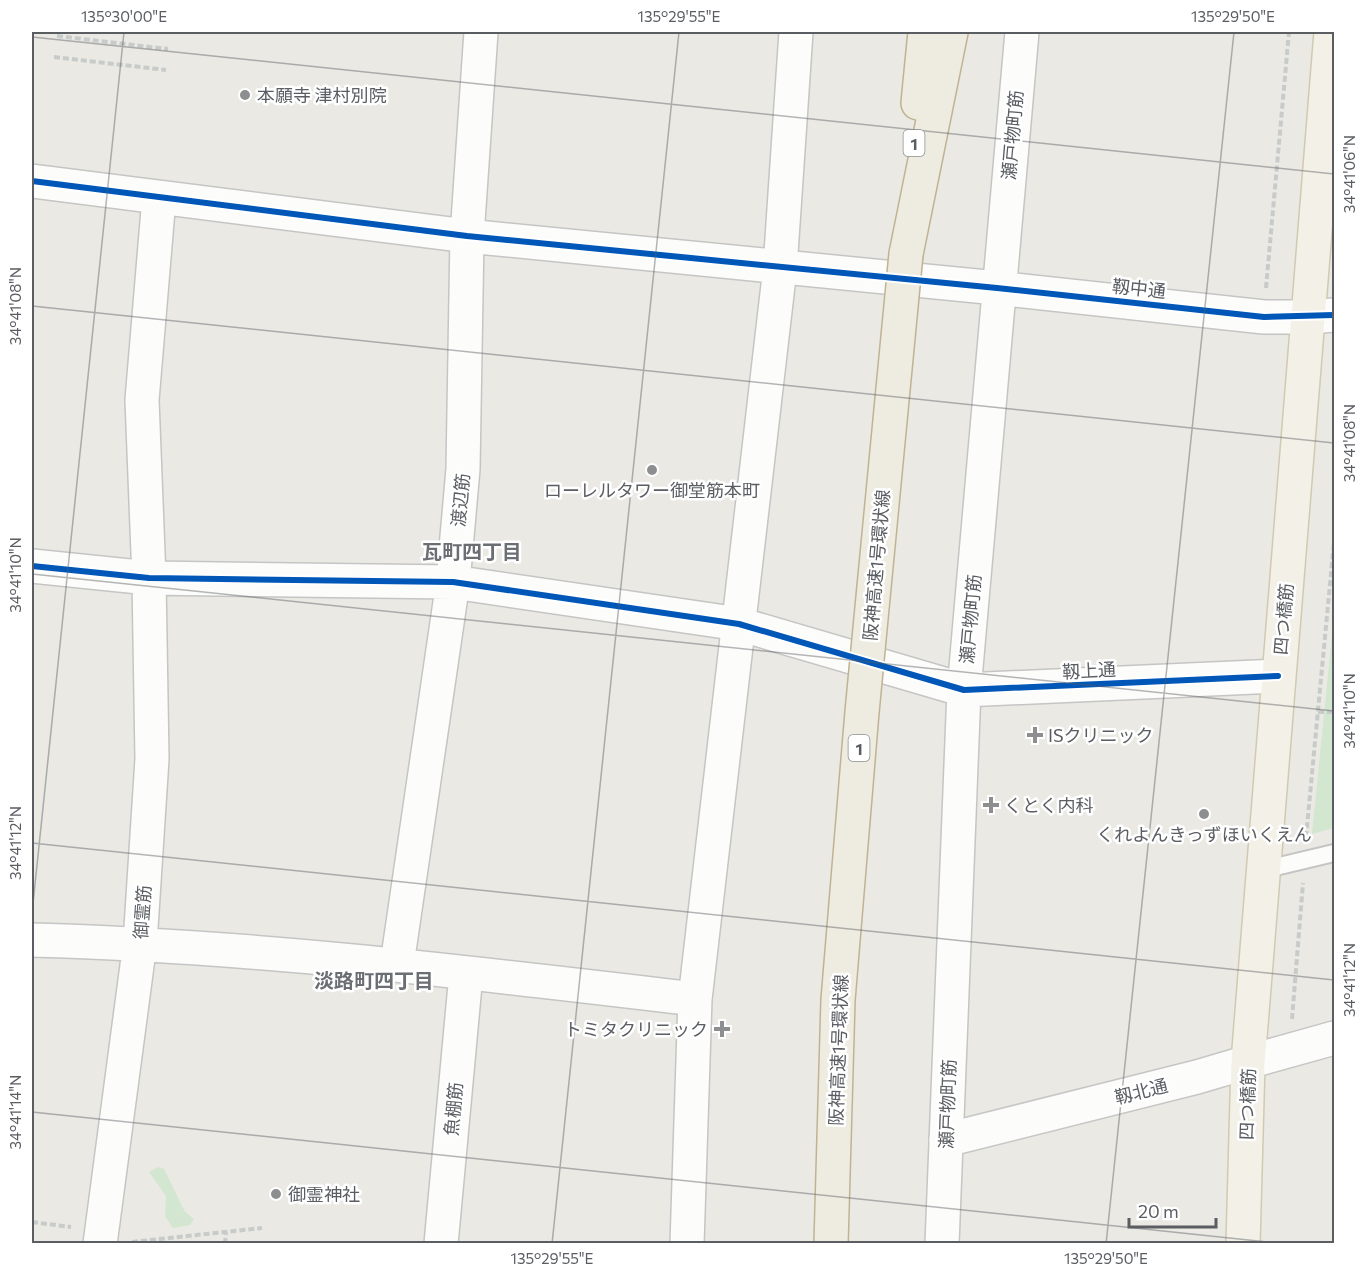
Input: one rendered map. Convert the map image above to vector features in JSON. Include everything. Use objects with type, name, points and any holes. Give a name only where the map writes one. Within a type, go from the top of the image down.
[{"type":"highway","name":"1","points":[[908,32],[911,178]]},
{"type":"highway","name":"阪神高速1号環状線","points":[[831,1244],[838,1000],[862,712],[925,32]]},
{"type":"highway","points":[[906,254],[951,32]]},
{"type":"main road","name":"四つ橋筋","points":[[1243,1244],[1248,1062],[1278,676],[1321,316],[1331,32]]},
{"type":"street","name":"渡辺筋","points":[[397,964],[453,582],[463,469],[466,236],[481,32]]},
{"type":"street","points":[[687,1244],[695,999],[780,268],[796,32]]},
{"type":"street","name":"瀬戸物町筋","points":[[942,1244],[964,690],[997,288],[1022,32]]},
{"type":"street","name":"靱中通","points":[[32,181],[466,236],[997,288],[1264,317],[1321,316]]},
{"type":"street","name":"御霊筋","points":[[110,1239],[140,943],[152,759],[149,578],[142,400],[159,198]]},
{"type":"street","name":"靱上通","points":[[32,566],[149,578],[453,582],[739,624],[964,690],[1278,676]]},
{"type":"street","points":[[32,940],[140,943],[397,964],[466,974],[695,999]]},
{"type":"street","name":"魚棚筋","points":[[441,1244],[466,974]]},
{"type":"street","name":"靱北通","points":[[946,1140],[1197,1077],[1290,1048],[1335,1038]]},
{"type":"lane","points":[[1263,870],[1335,853]]},
{"type":"path","points":[[1266,289],[1289,32]]},
{"type":"path","points":[[57,36],[168,49]]},
{"type":"path","points":[[54,57],[166,70]]},
{"type":"path","points":[[1290,1048],[1304,861],[1335,542]]},
{"type":"path","points":[[1318,711],[1335,712]]},
{"type":"path","points":[[32,1222],[110,1239],[262,1228]]},
{"type":"path","points":[[225,1244],[226,1232]]},
{"type":"green space","points":[[1334,615],[1334,828],[1312,834]]},
{"type":"green space","points":[[158,1167],[164,1169],[185,1212],[194,1219],[190,1225],[173,1228],[165,1216],[166,1196],[149,1172]]},
{"type":"cycle path","points":[[32,181],[467,236],[997,288],[1264,317],[1334,315]]},
{"type":"cycle path","points":[[32,566],[149,578],[453,582],[739,624],[964,690],[1278,676]]},
{"type":"place","name":"本願寺 津村別院","points":[[245,95]]},
{"type":"place","name":"ローレルタワー御堂筋本町","points":[[652,470]]},
{"type":"place","name":"ISクリニック","points":[[1035,735]]},
{"type":"place","name":"くとく内科","points":[[991,805]]},
{"type":"place","name":"くれよんきっずほいくえん","points":[[1204,814]]},
{"type":"place","name":"トミタクリニック","points":[[722,1029]]},
{"type":"place","name":"御霊神社","points":[[276,1194]]},
{"type":"district","name":"瓦町四丁目","points":[[472,551]]},
{"type":"district","name":"淡路町四丁目","points":[[374,980]]}]
